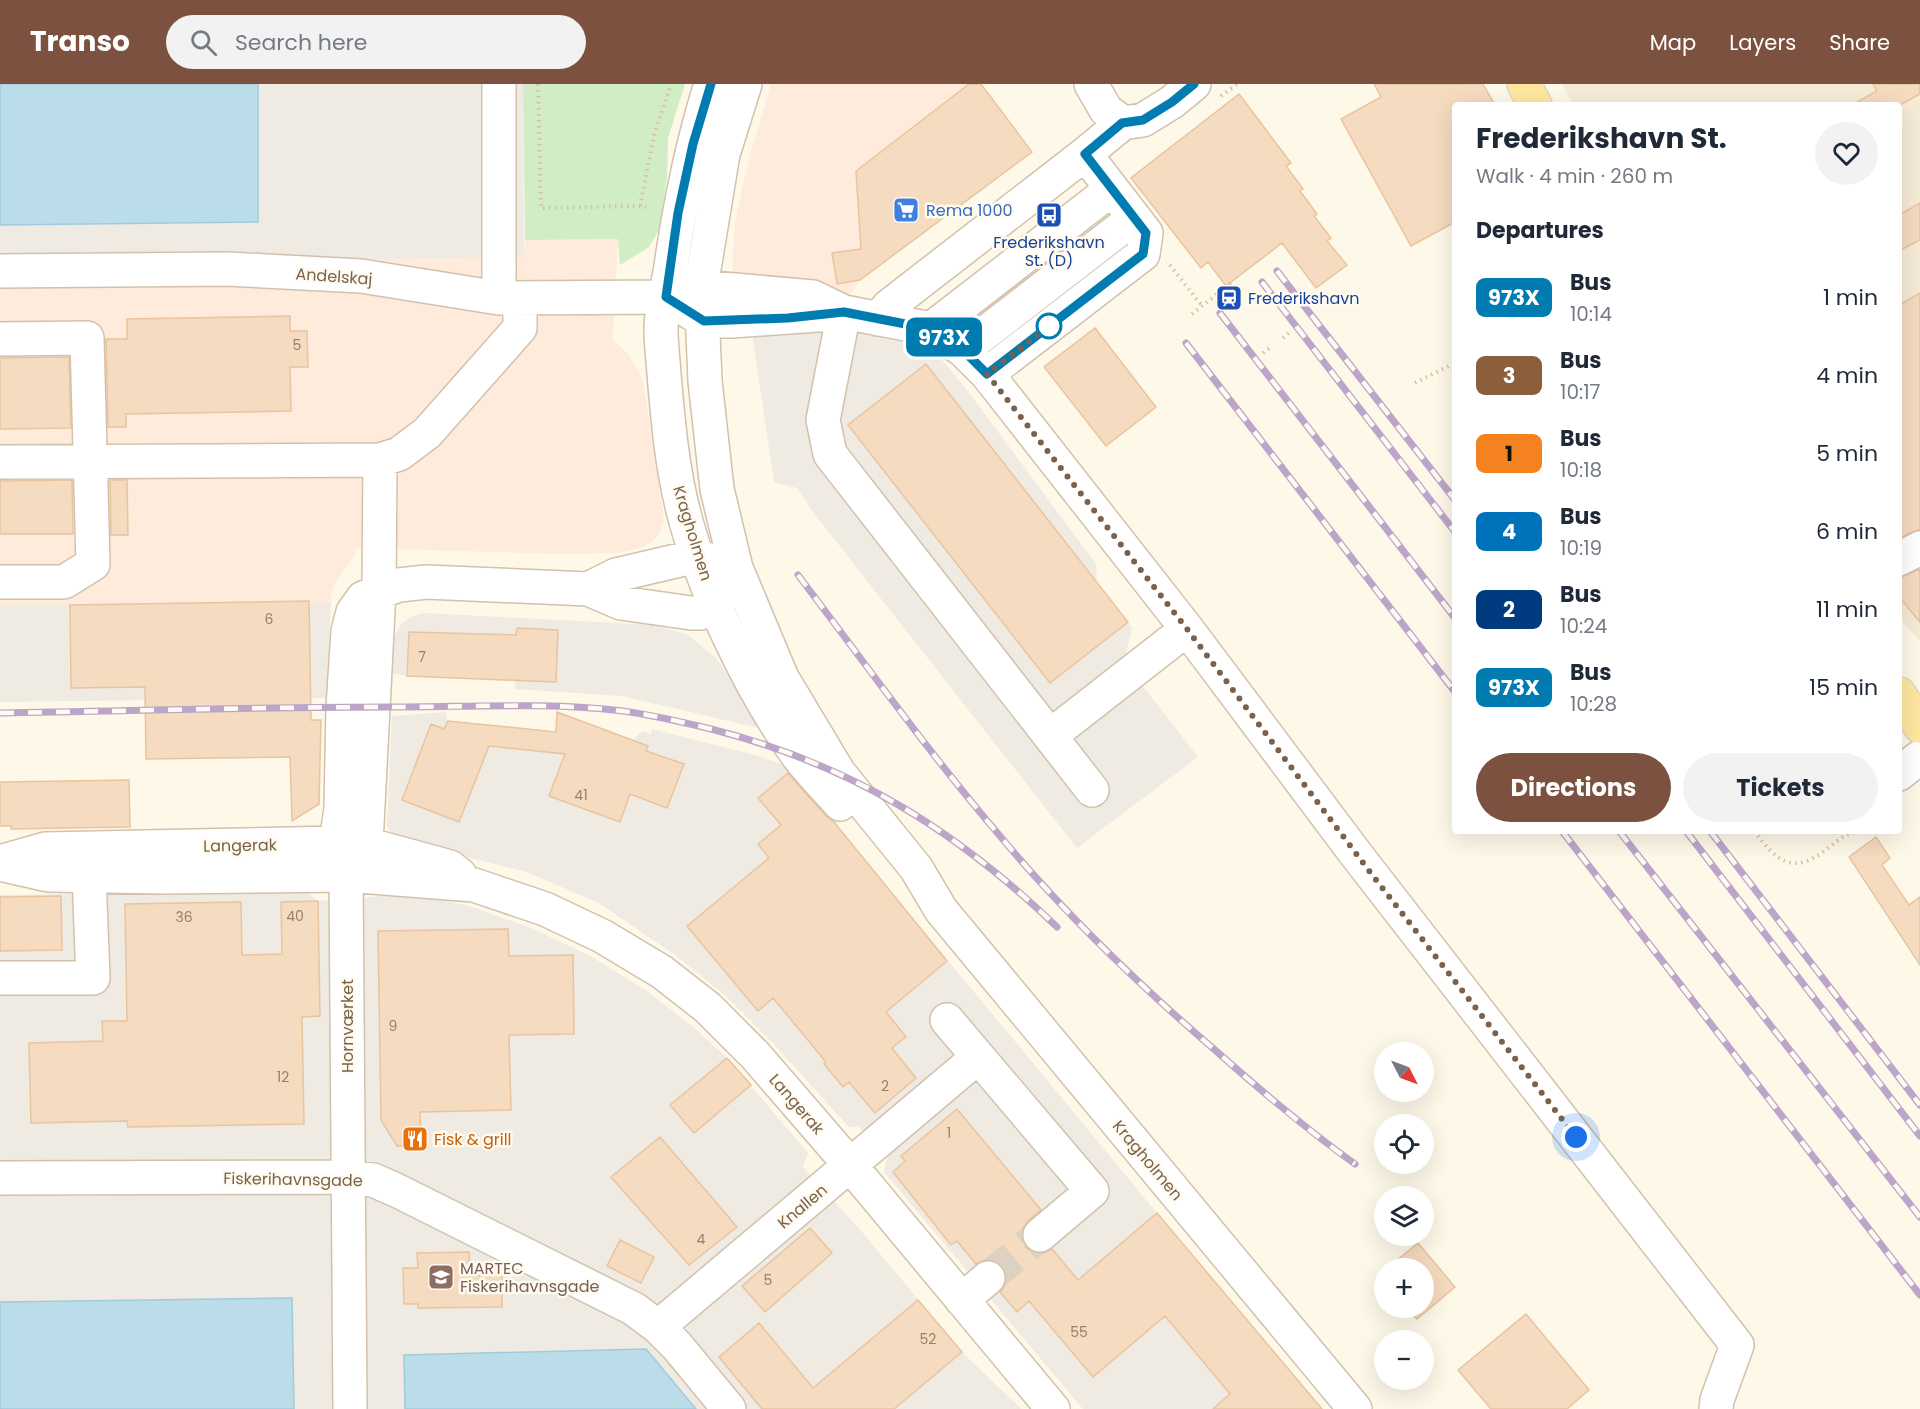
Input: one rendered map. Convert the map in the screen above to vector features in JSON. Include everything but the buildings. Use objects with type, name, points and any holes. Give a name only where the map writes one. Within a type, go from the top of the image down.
[{"type":"main road","points":[[1524,84],[1533,102]]},
{"type":"main road","points":[[1902,684],[1920,700]]},
{"type":"main road","points":[[1902,699],[1920,726]]},
{"type":"street","points":[[0,462],[380,460],[399,454],[427,433],[520,328],[509,298],[499,84]]},
{"type":"street","name":"Kragholmen","points":[[711,84],[693,144],[678,213],[661,327],[668,426],[684,514],[716,607],[760,696],[798,756],[904,880],[941,910]]},
{"type":"street","name":"Kragholmen","points":[[745,84],[723,154],[701,287],[705,381],[714,471],[736,568],[782,678],[839,773],[916,868],[941,910],[1355,1409]]},
{"type":"street","points":[[1092,84],[1106,110],[1122,123]]},
{"type":"street","points":[[878,319],[889,306],[1122,123],[1143,120],[1172,102],[1194,84]]},
{"type":"street","points":[[987,374],[1143,254],[1140,225],[1085,154]]},
{"type":"street","points":[[931,329],[1112,189]]},
{"type":"street","points":[[963,350],[1140,225]]},
{"type":"street","name":"Andelskaj","points":[[0,271],[228,269],[361,276],[509,298],[666,297],[701,287]]},
{"type":"street","points":[[701,287],[813,297],[844,312],[931,329],[963,350],[987,374],[1187,629],[1370,872],[1737,1345],[1717,1400],[1716,1409]]},
{"type":"street","points":[[666,297],[704,321],[788,318],[844,312]]},
{"type":"street","points":[[844,312],[823,420],[830,454],[1092,790]]},
{"type":"street","points":[[0,339],[87,338],[93,564],[64,582],[0,582]]},
{"type":"street","points":[[346,875],[379,591],[380,460]]},
{"type":"street","points":[[1902,558],[1920,548]]},
{"type":"street","points":[[379,591],[399,585],[426,582],[588,589],[621,603],[702,613],[716,607],[736,568],[698,556],[616,575],[588,589]]},
{"type":"street","points":[[1050,736],[1187,629]]},
{"type":"street","points":[[1902,772],[1920,757]]},
{"type":"street","name":"Langerak","points":[[0,863],[45,849],[351,844],[450,867],[474,885]]},
{"type":"street","name":"Langerak","points":[[0,863],[48,875],[346,875],[474,885],[545,909],[602,936],[662,972],[708,1008],[755,1055],[850,1165],[1053,1409]]},
{"type":"street","name":"Hornværket","points":[[346,875],[350,1409]]},
{"type":"street","points":[[0,978],[93,978],[89,876]]},
{"type":"street","points":[[947,1020],[1092,1191],[1040,1235]]},
{"type":"street","name":"Knallen","points":[[658,1327],[978,1057]]},
{"type":"street","name":"Fiskerihavnsgade","points":[[0,1178],[348,1177],[373,1180],[634,1309],[658,1327],[677,1346],[729,1409]]},
{"type":"street","points":[[962,1300],[988,1278]]},
{"type":"path","points":[[538,84],[541,208],[640,207],[654,135],[671,84]]},
{"type":"path","points":[[1140,225],[1202,306]]},
{"type":"path","points":[[1192,314],[1232,284]]},
{"type":"path","points":[[1283,338],[1291,331]]},
{"type":"path","points":[[1263,353],[1272,346]]},
{"type":"path","points":[[1415,383],[1452,364]]},
{"type":"path","points":[[1756,834],[1768,850],[1777,857],[1788,862],[1799,863],[1809,861],[1845,834]]},
{"type":"shaded area","points":[[256,84],[523,84],[524,257],[0,265],[0,225],[258,222]]},
{"type":"shaded area","points":[[771,84],[981,84],[1032,152],[860,280],[848,298],[732,276],[735,222],[748,162]]},
{"type":"shaded area","points":[[1562,84],[1920,84],[1920,641],[1902,621],[1902,102],[1571,102]]},
{"type":"shaded area","points":[[618,239],[613,340],[629,355],[643,380],[664,519],[660,532],[652,542],[643,547],[619,553],[562,554],[356,548],[354,557],[332,589],[331,603],[0,605],[0,265],[524,257],[525,240]]},
{"type":"shaded area","points":[[811,328],[862,334],[922,347],[941,359],[964,386],[1096,564],[1097,583],[1132,628],[1124,662],[1198,757],[1077,848],[813,512],[797,488],[774,482],[752,332]]},
{"type":"shaded area","points":[[331,603],[326,698],[0,702],[0,605]]},
{"type":"shaded area","points":[[424,613],[655,625],[688,635],[717,659],[763,729],[622,696],[515,689],[515,680],[407,676],[392,673],[395,634],[402,623],[413,616]]},
{"type":"shaded area","points":[[446,712],[448,721],[555,732],[557,719],[578,720],[633,740],[642,731],[651,734],[652,729],[755,755],[787,766],[1322,1409],[1083,1409],[884,1172],[887,1158],[859,1127],[849,1127],[771,1041],[726,996],[674,954],[597,902],[526,872],[402,841],[393,836],[387,826],[392,716]]},
{"type":"shaded area","points":[[388,889],[469,906],[534,929],[592,957],[647,991],[692,1026],[727,1058],[808,1153],[803,1167],[862,1232],[962,1352],[1021,1409],[696,1409],[646,1349],[405,1355],[405,1409],[294,1409],[292,1298],[0,1302],[0,895],[305,891],[318,901],[374,897]]},
{"type":"green space","points":[[523,84],[685,84],[668,138],[667,177],[659,230],[649,247],[620,265],[618,239],[525,240]]},
{"type":"water","points":[[0,84],[258,84],[258,222],[0,225]]},
{"type":"water","points":[[292,1298],[294,1409],[0,1409],[0,1302]]},
{"type":"water","points":[[646,1349],[696,1409],[405,1409],[404,1355]]},
{"type":"tunnel","points":[[988,1278],[1040,1235]]},
{"type":"railway","points":[[1277,271],[1452,496]]},
{"type":"railway","points":[[1262,282],[1452,528]]},
{"type":"railway","points":[[1220,313],[1452,614]]},
{"type":"railway","points":[[1186,343],[1452,688]]},
{"type":"railway","points":[[798,575],[948,772],[1050,893],[1103,948],[1186,1025],[1284,1109],[1355,1164]]},
{"type":"railway","points":[[0,713],[538,706],[595,708],[656,717],[711,729],[809,761],[898,804],[979,860],[1057,927]]},
{"type":"railway","points":[[1564,834],[1920,1295]]},
{"type":"railway","points":[[1621,834],[1920,1217]]},
{"type":"railway","points":[[1688,834],[1920,1136]]},
{"type":"railway","points":[[1712,834],[1920,1105]]},
{"type":"bus line","name":"973X","points":[[711,84],[693,144],[678,213],[666,297],[704,321],[788,318],[844,312],[931,329],[963,350],[987,374],[1143,254],[1146,233],[1085,154],[1122,123],[1143,120],[1172,102],[1194,84]]},
{"type":"place","name":"Rema 1000","points":[[906,210]]},
{"type":"place","name":"Frederikshavn St. (D)","points":[[1049,215]]},
{"type":"place","name":"Frederikshavn","points":[[1229,298]]},
{"type":"place","name":"Fisk & grill","points":[[415,1139]]},
{"type":"place","name":"MARTEC Fiskerihavnsgade","points":[[441,1277]]},
{"type":"route","points":[[1049,326],[1052,324],[987,374],[1187,629],[1370,872],[1576,1137]]}]
